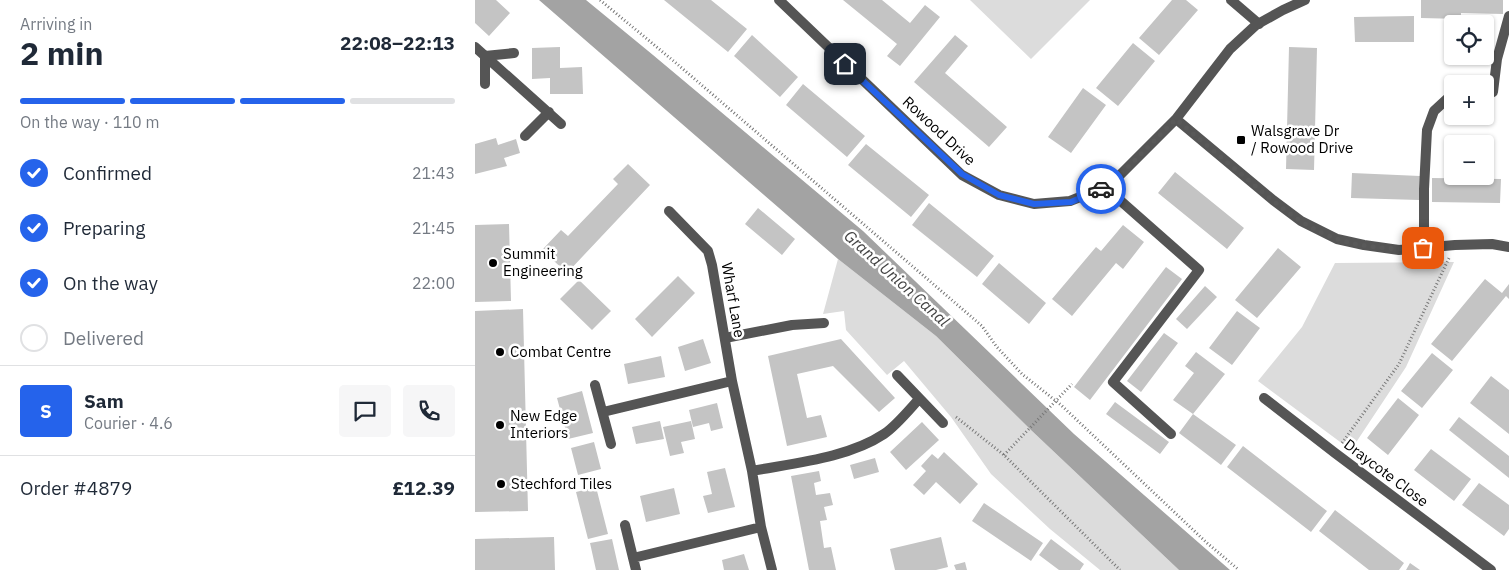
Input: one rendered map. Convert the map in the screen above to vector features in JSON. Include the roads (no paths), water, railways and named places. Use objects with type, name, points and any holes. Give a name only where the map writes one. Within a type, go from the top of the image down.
[{"type":"street","name":"Rowood Drive","points":[[779,0],[962,174],[999,195],[1034,204],[1071,202],[1106,188],[1176,119],[1230,49],[1259,24],[1305,0]]},
{"type":"street","points":[[1231,0],[1259,24]]},
{"type":"street","points":[[1494,84],[1497,59],[1509,16]]},
{"type":"street","points":[[475,46],[561,124]]},
{"type":"street","points":[[485,56],[514,53]]},
{"type":"street","points":[[485,56],[485,84]]},
{"type":"street","points":[[1423,248],[1427,130],[1435,111],[1444,102]]},
{"type":"street","points":[[525,136],[549,112]]},
{"type":"street","points":[[1176,119],[1301,221],[1337,239],[1399,250],[1455,245],[1492,244],[1509,247]]},
{"type":"street","points":[[1106,188],[1199,270],[1113,382],[1171,434]]},
{"type":"street","name":"Wharf Lane","points":[[669,211],[708,251],[732,381],[752,471],[761,527],[772,570]]},
{"type":"street","points":[[725,338],[792,325],[823,323]]},
{"type":"street","points":[[897,375],[943,423]]},
{"type":"street","points":[[603,412],[732,381]]},
{"type":"street","points":[[595,385],[611,444]]},
{"type":"street","name":"Draycote Close","points":[[1264,398],[1491,570]]},
{"type":"street","points":[[752,471],[859,448],[885,434],[919,399]]},
{"type":"street","points":[[625,525],[636,570]]},
{"type":"street","points":[[633,558],[761,527]]},
{"type":"water","name":"Grand Union Canal","points":[[539,0],[586,0],[653,55],[863,231],[1074,434],[1230,570],[1179,570],[1032,431],[936,336],[838,259]]},
{"type":"place","name":"Walsgrave Dr / Rowood Drive","points":[[1241,140]]},
{"type":"place","name":"Summit Engineering","points":[[493,263]]},
{"type":"place","name":"Combat Centre","points":[[500,352]]},
{"type":"place","name":"New Edge Interiors","points":[[500,425]]},
{"type":"place","name":"Stechford Tiles","points":[[501,484]]}]
